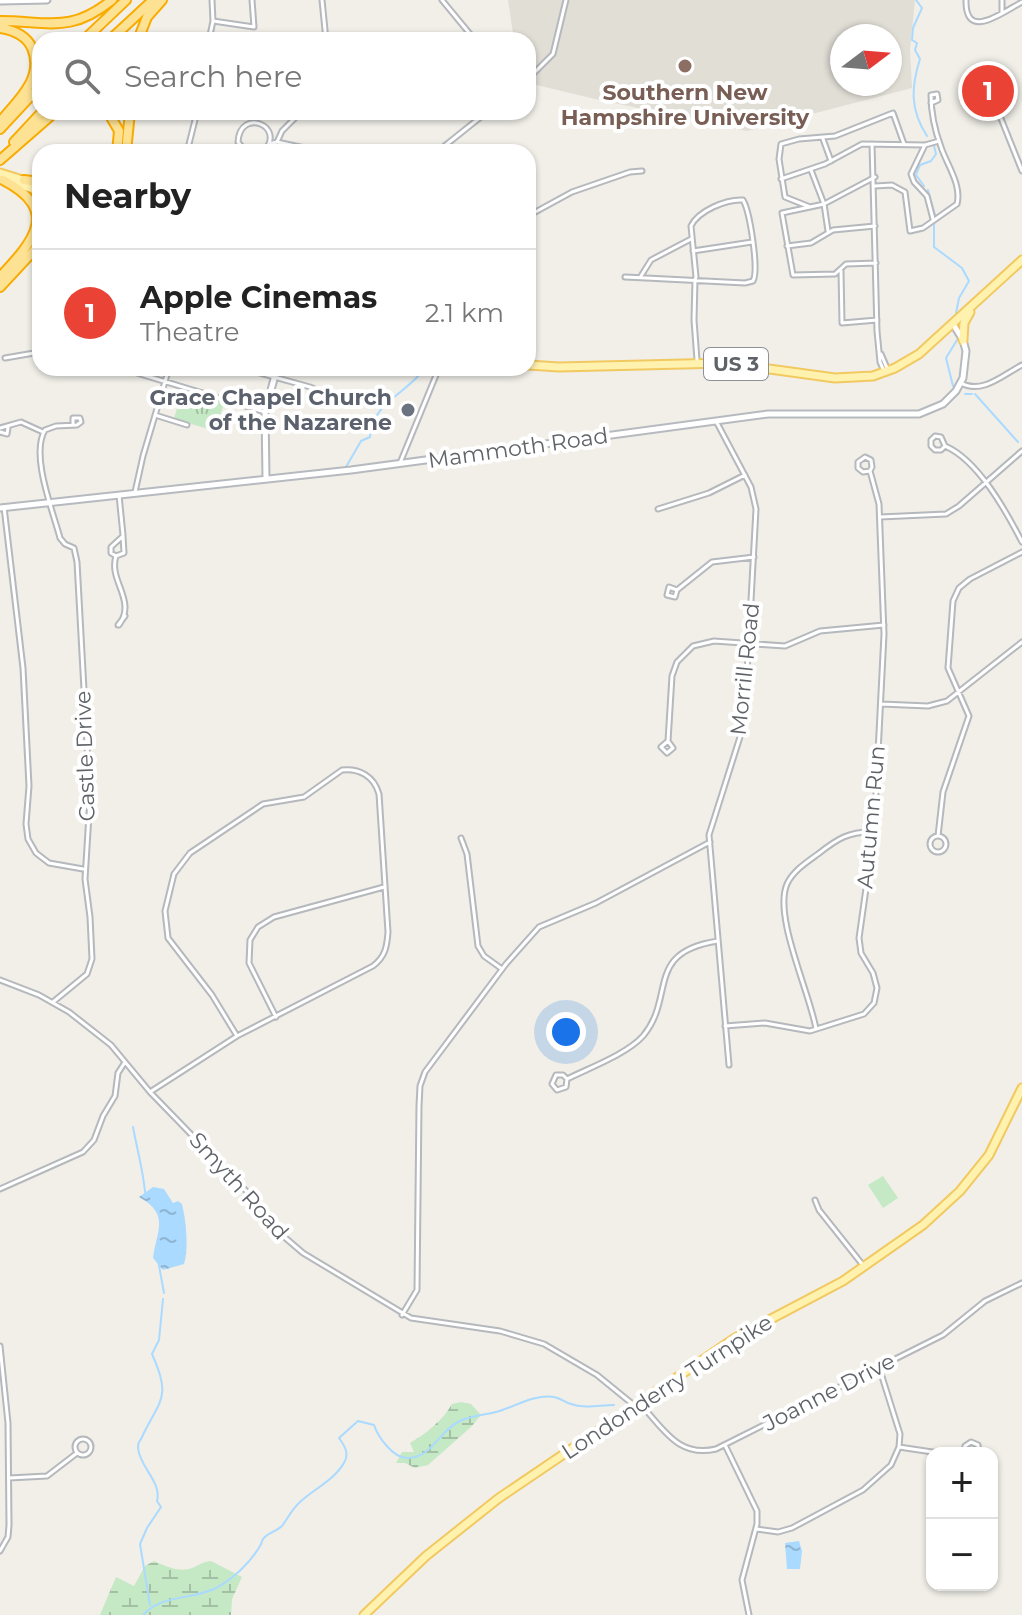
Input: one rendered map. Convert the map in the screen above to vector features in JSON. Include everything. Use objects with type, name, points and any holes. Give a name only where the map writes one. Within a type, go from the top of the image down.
[{"type":"highway","points":[[0,21],[77,22],[112,0]]},
{"type":"highway","points":[[92,32],[126,0]]},
{"type":"highway","points":[[119,32],[153,0]]},
{"type":"highway","points":[[141,32],[147,17],[162,0]]},
{"type":"highway","points":[[0,28],[25,38],[32,53]]},
{"type":"highway","points":[[0,122],[32,78]]},
{"type":"highway","points":[[0,129],[32,95]]},
{"type":"highway","points":[[0,158],[35,120]]},
{"type":"highway","points":[[0,158],[45,120]]},
{"type":"highway","points":[[113,120],[119,131],[118,144]]},
{"type":"highway","points":[[127,144],[129,120]]},
{"type":"highway","points":[[1,177],[28,195],[32,202]]},
{"type":"highway","points":[[24,180],[32,183]]},
{"type":"highway","points":[[0,277],[32,239]]},
{"type":"highway","points":[[0,287],[32,253]]},
{"type":"main road","points":[[0,1],[47,0]]},
{"type":"main road","points":[[1,177],[24,180]]},
{"type":"main road","points":[[1,177],[32,184]]},
{"type":"main road","name":"US 3","points":[[536,366],[697,362],[740,364],[843,379],[886,372],[913,359],[1022,260]]},
{"type":"main road","points":[[961,383],[966,362],[964,323],[973,305]]},
{"type":"main road","points":[[953,324],[963,340]]},
{"type":"main road","points":[[941,335],[955,335],[963,340]]},
{"type":"main road","points":[[266,478],[265,412],[274,378]]},
{"type":"main road","name":"Mammoth Road","points":[[2,508],[400,463],[791,412],[919,414],[943,404],[961,383]]},
{"type":"main road","name":"Londonderry Turnpike","points":[[364,1615],[471,1518],[735,1338],[843,1281],[923,1225],[959,1192],[995,1145],[1022,1088]]},
{"type":"street","points":[[211,32],[212,0]]},
{"type":"street","points":[[213,21],[254,27],[252,0]]},
{"type":"street","points":[[322,0],[325,32]]},
{"type":"street","points":[[442,0],[468,32]]},
{"type":"street","points":[[536,71],[553,54],[566,0]]},
{"type":"street","points":[[966,0],[967,15],[976,22],[987,21],[1022,2]]},
{"type":"street","points":[[1002,0],[1002,12]]},
{"type":"street","points":[[875,186],[892,185],[905,192],[910,231],[923,228],[955,207],[959,197],[939,141],[931,103]]},
{"type":"street","points":[[996,106],[1022,171]]},
{"type":"street","points":[[810,207],[787,200],[781,179],[781,144],[799,139],[823,139],[893,113],[904,144]]},
{"type":"street","points":[[189,144],[195,120]]},
{"type":"street","points":[[277,142],[282,131],[293,120]]},
{"type":"street","points":[[447,144],[477,120]]},
{"type":"street","points":[[240,144],[238,137],[242,128],[250,123],[264,126],[270,134],[269,144],[286,144]]},
{"type":"street","points":[[823,139],[831,161]]},
{"type":"street","points":[[781,179],[812,172],[858,146],[925,145],[939,141]]},
{"type":"street","points":[[872,144],[877,320],[886,372]]},
{"type":"street","points":[[925,145],[911,174],[927,196],[934,221]]},
{"type":"street","points":[[536,212],[572,192],[630,172],[642,171]]},
{"type":"street","points":[[812,172],[824,204],[828,231]]},
{"type":"street","points":[[841,271],[793,275],[782,213],[824,204],[875,177]]},
{"type":"street","points":[[625,277],[695,280],[753,281],[756,275],[752,242],[743,200],[721,204],[694,220],[690,230],[695,280],[697,362]]},
{"type":"street","points":[[787,246],[811,243],[828,231],[875,226]]},
{"type":"street","points":[[641,277],[651,260],[691,239]]},
{"type":"street","points":[[693,251],[752,242]]},
{"type":"street","points":[[876,263],[846,264],[841,271],[842,323],[877,320]]},
{"type":"street","points":[[5,358],[32,353]]},
{"type":"street","points":[[961,383],[969,387],[981,386],[1022,365]]},
{"type":"street","points":[[146,376],[265,412]]},
{"type":"street","points":[[135,493],[167,376]]},
{"type":"street","points":[[268,376],[310,387],[336,398]]},
{"type":"street","points":[[400,463],[436,376]]},
{"type":"street","points":[[155,415],[187,425]]},
{"type":"street","name":"Morrill Road","points":[[716,421],[745,475],[756,509],[742,725],[712,820],[710,842],[729,1065]]},
{"type":"street","points":[[0,430],[4,426],[8,428],[24,422],[43,432],[50,427],[73,425]]},
{"type":"street","name":"Castle Drive","points":[[43,432],[41,464],[50,501],[62,542],[74,548],[77,562],[90,799],[84,869],[92,940],[90,967],[82,979],[53,1002]]},
{"type":"street","points":[[945,446],[962,456],[984,483],[1007,513],[1022,542]]},
{"type":"street","points":[[880,517],[946,514],[1022,451]]},
{"type":"street","name":"Autumn Run","points":[[725,1026],[765,1023],[803,1031],[817,1030],[864,1014],[876,996],[876,980],[859,946],[874,832],[884,625],[878,493],[870,471]]},
{"type":"street","points":[[658,509],[709,493],[745,475]]},
{"type":"street","points":[[119,495],[124,553],[116,556],[113,563],[125,597],[125,616]]},
{"type":"street","points":[[2,508],[23,668],[29,786],[28,839],[36,853],[49,863],[84,869]]},
{"type":"street","points":[[116,556],[111,553],[111,547],[123,536]]},
{"type":"street","points":[[938,836],[943,792],[969,721],[968,710],[948,668],[950,612],[955,597],[970,579],[1022,552]]},
{"type":"street","points":[[677,590],[712,562],[754,557]]},
{"type":"street","points":[[668,741],[672,676],[682,656],[693,646],[707,641],[785,646],[820,631],[884,625]]},
{"type":"street","points":[[881,704],[928,706],[947,701],[1022,642]]},
{"type":"street","points":[[150,1092],[237,1036],[379,962],[386,952],[388,932],[379,794],[373,780],[358,771],[338,772],[304,797],[263,804],[184,858],[175,871],[165,911],[171,945],[212,995],[237,1036]]},
{"type":"street","points":[[817,1030],[812,1005],[799,975],[786,920],[784,893],[795,873],[840,837],[855,832],[874,832]]},
{"type":"street","points":[[461,838],[468,859],[477,943],[484,956],[502,969]]},
{"type":"street","points":[[402,1315],[417,1290],[421,1079],[502,969],[526,940],[546,923],[596,903],[710,842]]},
{"type":"street","points":[[276,1017],[249,963],[250,940],[258,927],[274,917],[384,887]]},
{"type":"street","points":[[567,1079],[636,1042],[650,1024],[672,963],[689,948],[718,941]]},
{"type":"street","name":"Smyth Road","points":[[0,980],[53,1002],[100,1035],[150,1092],[239,1182],[293,1246],[402,1315],[424,1322],[500,1331],[544,1344],[597,1375],[637,1404]]},
{"type":"street","points":[[0,1189],[83,1152],[96,1136],[117,1089],[120,1067],[125,1062]]},
{"type":"street","points":[[815,1200],[819,1210],[864,1267]]},
{"type":"street","name":"Joanne Drive","points":[[637,1404],[679,1445],[700,1451],[725,1445],[943,1335],[985,1301],[1022,1283]]},
{"type":"street","points":[[0,1346],[9,1478],[9,1532],[0,1551]]},
{"type":"street","points":[[756,1529],[774,1532],[792,1528],[863,1490],[891,1465],[899,1447],[898,1426],[879,1367]]},
{"type":"street","points":[[9,1478],[47,1476],[77,1453],[87,1454],[91,1448],[90,1442],[83,1439],[78,1441],[75,1448],[77,1453]]},
{"type":"street","points":[[725,1445],[755,1503],[756,1529],[742,1580],[749,1615]]},
{"type":"street","points":[[899,1447],[926,1451]]},
{"type":"shaded area","name":"Southern New Hampshire University","points":[[508,0],[915,0],[910,50],[912,88],[902,91],[902,24],[830,24],[830,96],[881,96],[747,131],[536,85],[536,32],[513,32]]},
{"type":"green space","points":[[182,390],[224,403],[216,431],[174,419]]},
{"type":"green space","points":[[883,1176],[898,1198],[883,1208],[868,1185]]},
{"type":"green space","points":[[452,1404],[471,1404],[481,1415],[471,1427],[428,1465],[415,1468],[396,1463],[402,1452],[414,1452],[410,1443],[434,1426]]},
{"type":"green space","points":[[154,1561],[183,1570],[211,1561],[242,1577],[232,1599],[231,1615],[100,1615],[116,1577],[134,1586],[145,1566]]},
{"type":"water","points":[[153,1187],[164,1189],[173,1203],[178,1201],[182,1204],[186,1226],[184,1264],[163,1270],[153,1258],[158,1217],[155,1210],[139,1197]]},
{"type":"water","points":[[799,1541],[802,1551],[800,1569],[787,1569],[785,1543]]},
{"type":"waterway","points":[[916,0],[922,8],[913,28],[912,40],[917,43],[915,50],[920,59],[914,98],[917,117],[927,136]]},
{"type":"waterway","points":[[924,186],[916,175],[920,165],[931,161],[936,154],[934,146]]},
{"type":"waterway","points":[[928,190],[935,215]]},
{"type":"waterway","points":[[934,225],[934,247],[962,268],[969,281],[959,298],[956,313]]},
{"type":"waterway","points":[[953,386],[946,358],[957,340]]},
{"type":"waterway","points":[[346,467],[361,441],[370,437],[371,427],[381,409],[418,376]]},
{"type":"waterway","points":[[965,394],[972,394]]},
{"type":"waterway","points":[[975,394],[1018,442]]},
{"type":"waterway","points":[[133,1127],[145,1192]]},
{"type":"waterway","points":[[158,1260],[164,1293]]},
{"type":"waterway","points":[[150,1605],[140,1544],[161,1507],[138,1443],[161,1398],[161,1380],[152,1354],[159,1340],[163,1299]]},
{"type":"waterway","points":[[143,1615],[168,1600],[216,1588],[241,1570],[263,1539],[282,1526],[297,1505],[341,1467],[346,1455],[339,1438],[358,1421],[374,1425],[391,1451],[407,1458],[430,1449],[460,1421],[531,1399],[554,1397],[581,1406],[614,1405]]},
{"type":"place","name":"Southern New Hampshire University","points":[[685,66]]},
{"type":"place","name":"Apple Cinemas","points":[[988,91]]},
{"type":"place","name":"Grace Chapel Church of the Nazarene","points":[[408,410]]}]
